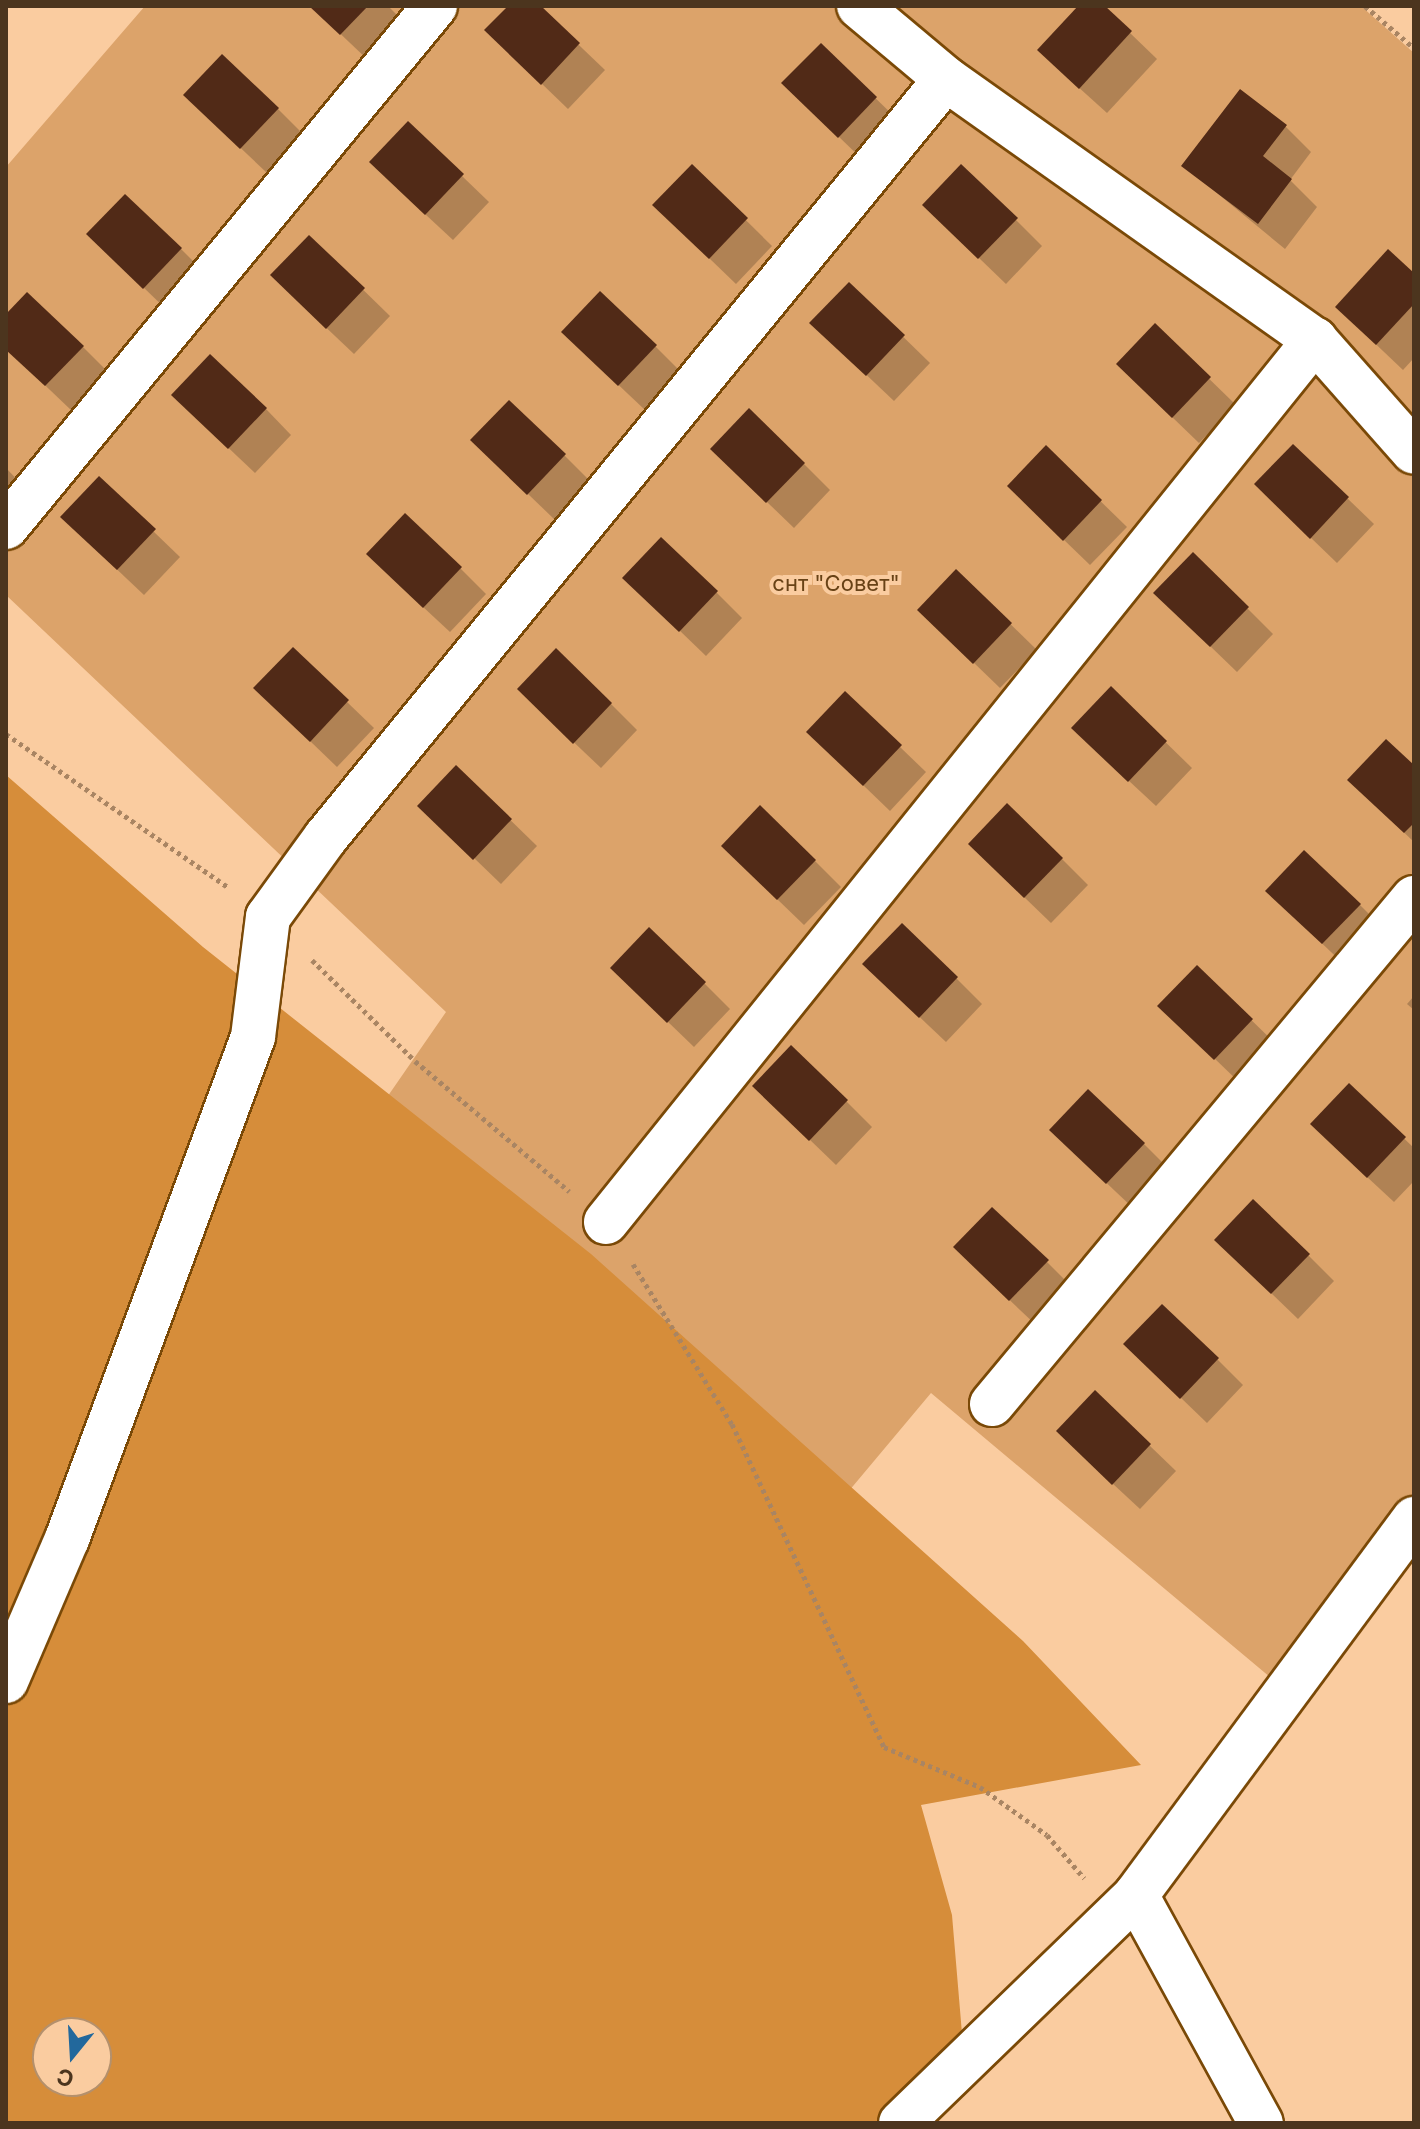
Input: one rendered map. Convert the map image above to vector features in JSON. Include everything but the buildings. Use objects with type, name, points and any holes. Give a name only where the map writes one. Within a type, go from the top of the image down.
[{"type":"street","points":[[6,527],[435,6]]},
{"type":"street","points":[[859,6],[946,79],[1315,340],[1414,452]]},
{"type":"street","points":[[6,1681],[67,1539],[253,1037],[268,917],[326,837],[946,79]]},
{"type":"street","points":[[606,1222],[1315,340]]},
{"type":"street","points":[[992,1404],[1414,898]]},
{"type":"street","points":[[901,2123],[1136,1895],[1414,1519]]},
{"type":"street","points":[[1136,1895],[1261,2123]]},
{"type":"path","points":[[1365,6],[1414,48]]},
{"type":"path","points":[[6,734],[268,917],[415,1061],[606,1222],[732,1424],[884,1747],[980,1787],[1047,1835],[1079,1877],[1136,1895]]},
{"type":"green space","name":"снт \"Совет\"","points":[[145,6],[1361,6],[1414,53],[1414,1546],[1289,1693],[931,1393],[657,1720],[190,1382],[446,1012],[6,595],[6,167]]},
{"type":"shaded area","points":[[6,775],[203,947],[591,1254],[1023,1641],[1141,1765],[921,1805],[952,1915],[966,2081],[931,2123],[6,2123]]}]
